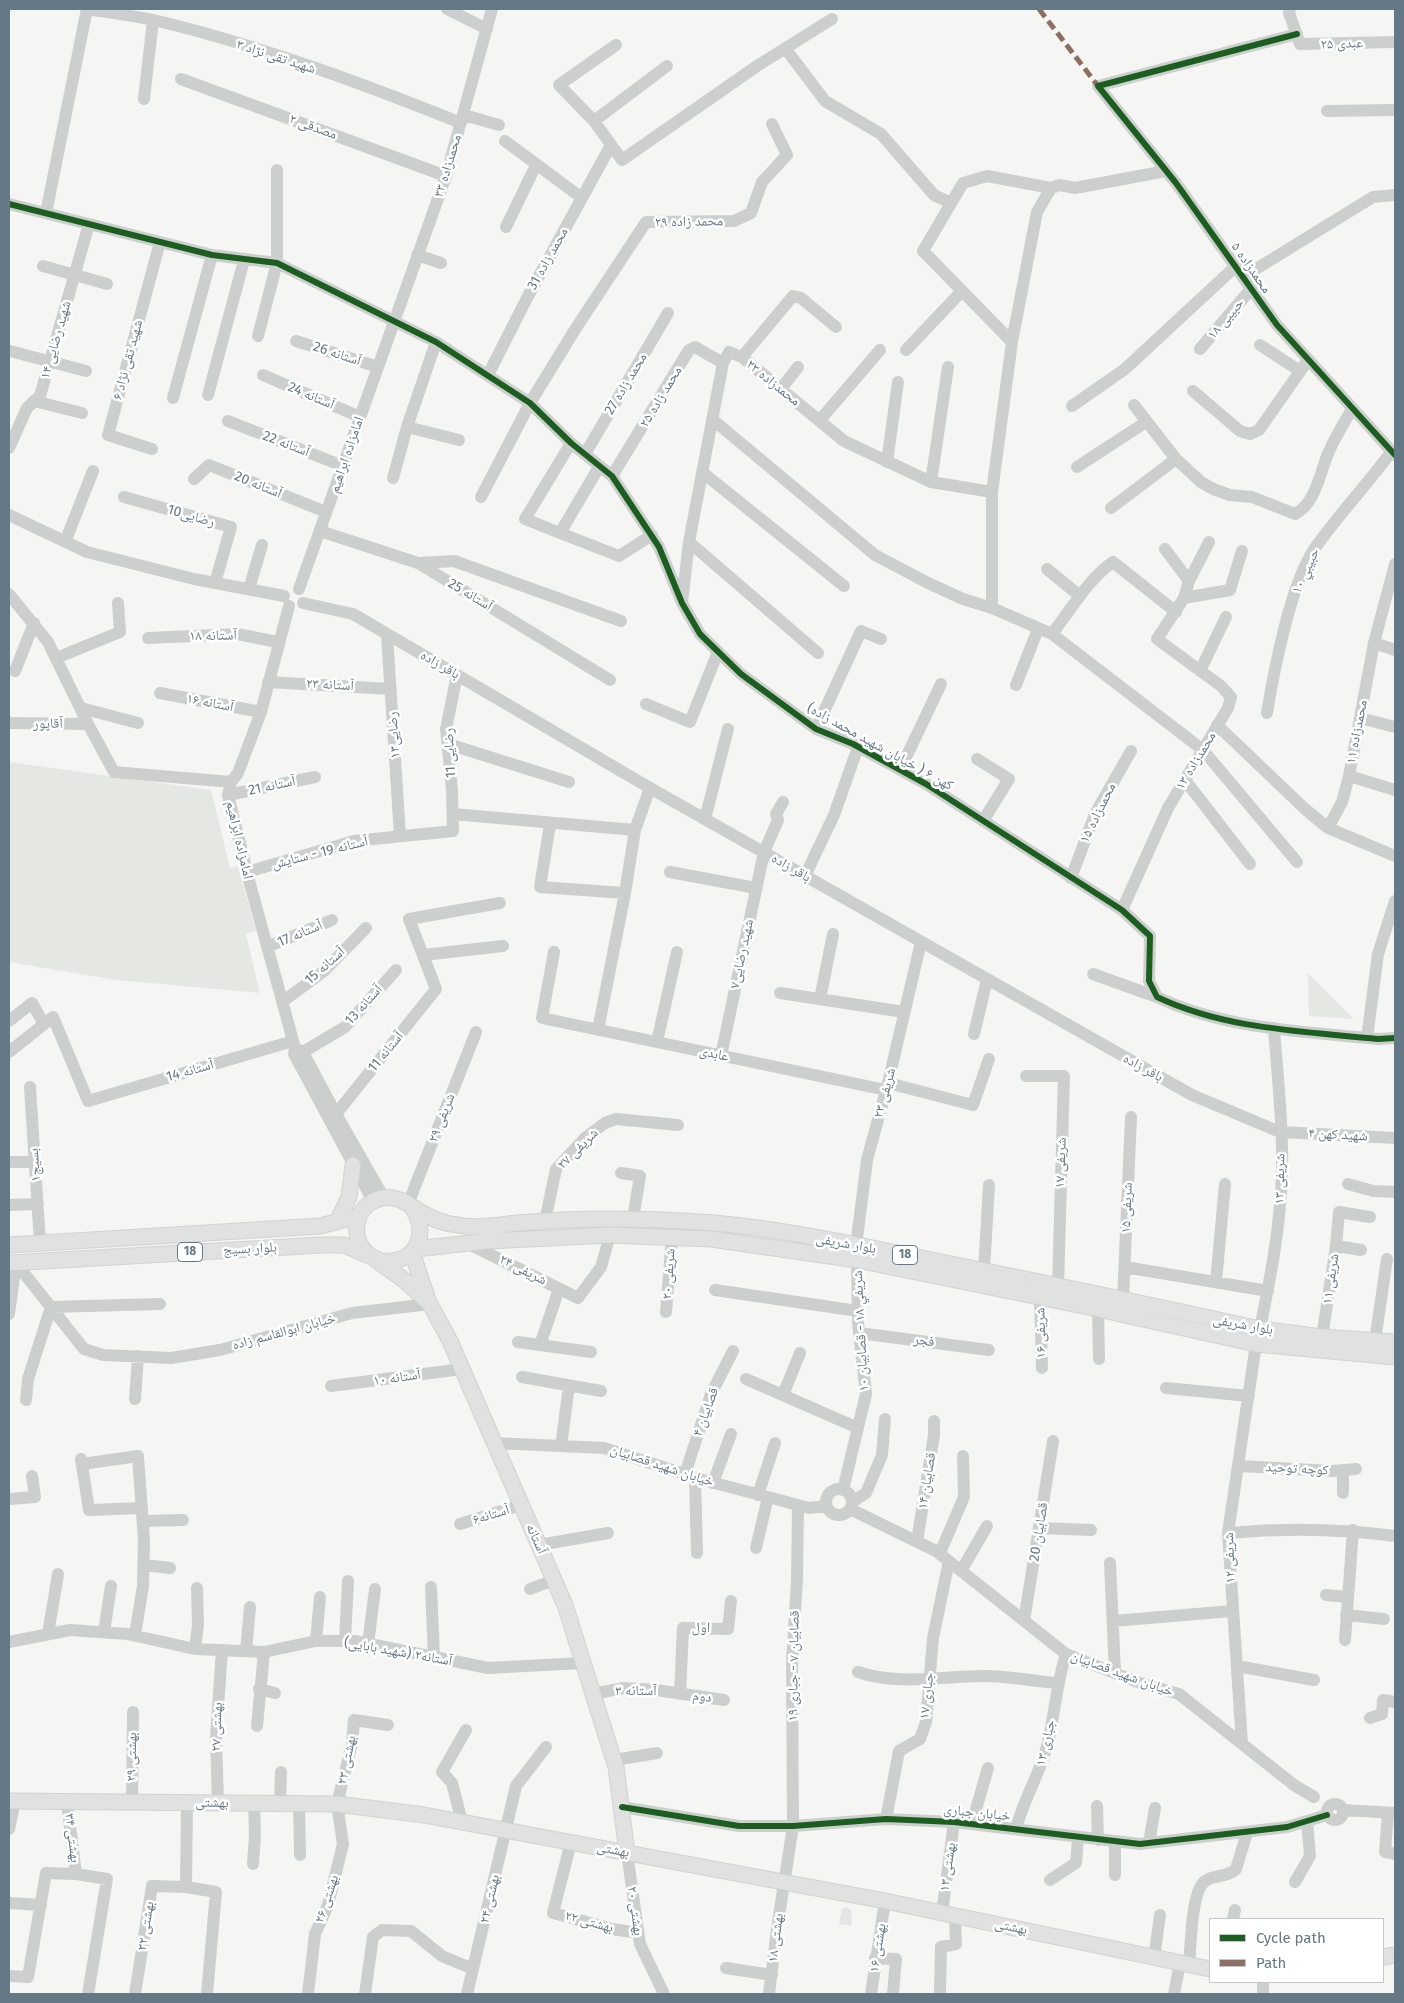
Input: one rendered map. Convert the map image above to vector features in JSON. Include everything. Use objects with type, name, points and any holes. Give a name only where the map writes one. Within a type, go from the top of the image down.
[{"type":"main road","points":[[337,1222],[349,1197],[353,1164]]},
{"type":"main road","name":"18","points":[[378,1199],[392,1198],[411,1206]]},
{"type":"main road","points":[[372,1258],[358,1242],[356,1233],[359,1216],[378,1199]]},
{"type":"main road","name":"بلوار شریفی","points":[[411,1206],[431,1218],[457,1225],[633,1219],[716,1224],[856,1253],[1040,1298],[1256,1344],[1394,1349]]},
{"type":"main road","points":[[411,1206],[421,1224],[419,1242],[413,1251],[430,1304]]},
{"type":"main road","name":"بلوار بسیج","points":[[9,1245],[320,1226],[359,1216]]},
{"type":"main road","points":[[457,1225],[449,1228],[446,1233],[448,1239],[463,1243]]},
{"type":"main road","name":"بلوار شریفی","points":[[413,1251],[463,1243],[610,1235],[672,1237],[856,1253],[984,1271],[1260,1329],[1375,1342],[1394,1349]]},
{"type":"main road","name":"بلوار بسیج","points":[[13,1263],[321,1245],[344,1245],[372,1258]]},
{"type":"main road","name":"18","points":[[372,1258],[388,1262],[401,1260],[413,1251]]},
{"type":"main road","name":"آستانه","points":[[372,1258],[404,1280],[430,1304],[462,1369],[565,1605],[614,1760],[627,1853]]},
{"type":"main road","name":"بهشتی","points":[[12,1801],[337,1804],[506,1829],[885,1901],[1209,1969]]},
{"type":"street","name":"شهید تقی نژاد ۳","points":[[46,213],[87,9],[159,17],[462,119],[499,125]]},
{"type":"street","points":[[447,9],[487,29]]},
{"type":"street","name":"محمدزاده ۳۳","points":[[394,320],[446,176],[492,9]]},
{"type":"street","points":[[1290,9],[1289,14],[1297,34]]},
{"type":"street","points":[[144,99],[159,17]]},
{"type":"street","points":[[616,46],[559,85],[594,121],[622,160],[785,48],[832,19]]},
{"type":"street","name":"عبدی ۲۵","points":[[1297,34],[1300,44],[1395,42]]},
{"type":"street","name":"محمدزاده ۵","points":[[1297,34],[1098,86],[1166,171],[1276,325],[1393,453]]},
{"type":"street","points":[[785,48],[825,101],[881,134],[934,195],[951,203]]},
{"type":"street","points":[[594,121],[667,66]]},
{"type":"street","name":"مصدقی ۲","points":[[181,79],[446,176]]},
{"type":"street","points":[[1327,111],[1395,110]]},
{"type":"street","name":"محمد زاده ۲۹","points":[[530,403],[576,328],[646,222],[734,221],[751,213],[762,182],[787,154],[772,124]]},
{"type":"street","points":[[505,141],[582,198]]},
{"type":"street","name":"محمد زاده 31","points":[[488,375],[611,145]]},
{"type":"street","points":[[506,227],[536,165]]},
{"type":"street","points":[[258,336],[277,263],[277,170]]},
{"type":"street","points":[[1012,342],[923,251],[963,183],[987,176],[1051,188],[1060,185],[1075,188],[1166,171]]},
{"type":"street","points":[[992,608],[992,492],[1012,342],[1037,212],[1051,188]]},
{"type":"street","points":[[1243,278],[1373,197],[1395,195]]},
{"type":"street","points":[[9,204],[212,255],[277,263]]},
{"type":"street","name":"شهید رضایی ۱۴","points":[[9,448],[14,422],[40,396],[89,224]]},
{"type":"street","name":"شهید تقی نژاد ۶","points":[[152,449],[108,435],[160,242]]},
{"type":"street","points":[[173,398],[212,255]]},
{"type":"street","points":[[418,255],[441,263]]},
{"type":"street","points":[[208,395],[244,260]]},
{"type":"street","name":"کهن ۶ ( خیابان شهید محمد زاده)","points":[[277,263],[436,342],[530,403],[562,431],[571,443],[612,476],[659,547],[682,603],[700,634],[741,674],[816,729],[858,748],[926,784],[1122,910],[1150,936],[1149,981],[1158,997]]},
{"type":"street","points":[[43,266],[107,284]]},
{"type":"street","points":[[1072,406],[1125,369],[1235,267]]},
{"type":"street","name":"حبیبی ۱۸","points":[[1200,349],[1251,289]]},
{"type":"street","points":[[906,350],[962,291]]},
{"type":"street","points":[[742,358],[793,296],[800,298],[836,327]]},
{"type":"street","name":"محمد زاده 27","points":[[584,454],[668,313]]},
{"type":"street","name":"امامزاده ابراهیم","points":[[299,589],[394,320]]},
{"type":"street","name":"آستانه 26","points":[[296,341],[378,367]]},
{"type":"street","points":[[393,478],[407,427],[436,342]]},
{"type":"street","points":[[1260,345],[1300,371]]},
{"type":"street","name":"محمد زاده ۲۵","points":[[612,476],[689,350],[695,347],[723,363]]},
{"type":"street","points":[[820,420],[880,350]]},
{"type":"street","points":[[10,351],[86,371]]},
{"type":"street","name":"محمدزاده ۲۳","points":[[723,363],[729,352],[742,358],[844,441],[887,462],[931,482],[992,492]]},
{"type":"street","points":[[1193,391],[1240,431],[1250,434],[1259,430],[1308,360]]},
{"type":"street","points":[[682,603],[689,542],[723,363]]},
{"type":"street","points":[[781,389],[798,367]]},
{"type":"street","points":[[931,482],[948,367]]},
{"type":"street","name":"آستانه 24","points":[[263,375],[360,417]]},
{"type":"street","points":[[887,462],[898,382]]},
{"type":"street","points":[[34,401],[82,413]]},
{"type":"street","points":[[481,497],[530,403]]},
{"type":"street","points":[[1134,405],[1176,459],[1201,482],[1230,495],[1252,497],[1295,514],[1302,511],[1312,495],[1330,448],[1352,409]]},
{"type":"street","points":[[712,419],[875,555],[963,599],[992,608],[1052,634],[1203,750],[1297,862]]},
{"type":"street","name":"آستانه 22","points":[[228,421],[343,466]]},
{"type":"street","points":[[1077,467],[1146,422]]},
{"type":"street","points":[[407,427],[459,440]]},
{"type":"street","points":[[571,443],[525,519],[619,556],[652,535]]},
{"type":"street","name":"حبيبي ١٠","points":[[1267,713],[1283,636],[1302,575],[1314,549],[1393,453]]},
{"type":"street","points":[[1111,508],[1176,459]]},
{"type":"street","name":"آستانه 20","points":[[194,479],[208,465],[326,512]]},
{"type":"street","points":[[560,533],[599,467]]},
{"type":"street","points":[[65,542],[93,471]]},
{"type":"street","points":[[702,472],[844,586]]},
{"type":"street","name":"رضایی10","points":[[124,497],[230,527],[215,583]]},
{"type":"street","points":[[9,515],[87,552],[249,590],[287,601],[298,607],[303,603],[304,594],[299,589],[290,589],[287,601]]},
{"type":"street","name":"آستانه 25","points":[[320,531],[418,563],[610,680]]},
{"type":"street","points":[[689,542],[818,654]]},
{"type":"street","points":[[1052,634],[1080,596],[1106,566],[1112,562],[1176,612],[1184,598],[1189,580],[1209,542]]},
{"type":"street","points":[[249,590],[262,545]]},
{"type":"street","points":[[1165,549],[1189,580]]},
{"type":"street","points":[[1184,598],[1230,590],[1242,551]]},
{"type":"street","points":[[418,563],[454,561],[620,621]]},
{"type":"street","name":"محمدزاده ۱۱","points":[[1328,828],[1342,802],[1349,776],[1374,643],[1392,586],[1395,564]]},
{"type":"street","points":[[1047,569],[1080,596]]},
{"type":"street","points":[[9,594],[48,642],[114,772],[231,782]]},
{"type":"street","name":"امامزاده ابراهیم","points":[[287,601],[261,712],[238,773],[231,782],[228,795],[246,872],[282,1002],[297,1047],[336,1114],[378,1199]]},
{"type":"street","points":[[56,658],[120,632],[118,603]]},
{"type":"street","name":"باقر زاده","points":[[303,603],[352,614],[650,788],[1192,1095],[1280,1132]]},
{"type":"street","name":"محمدزاده ۱۳","points":[[1122,910],[1168,808],[1228,708],[1231,697],[1221,686],[1157,639],[1176,612]]},
{"type":"street","points":[[1200,671],[1226,617]]},
{"type":"street","points":[[15,671],[34,623]]},
{"type":"street","points":[[1016,685],[1038,629]]},
{"type":"street","points":[[816,729],[861,631],[881,639]]},
{"type":"street","name":"آستانه ۱۸","points":[[148,638],[237,634],[278,642]]},
{"type":"street","name":"رضایی۱۳","points":[[387,635],[400,836]]},
{"type":"street","points":[[1374,643],[1395,650]]},
{"type":"street","points":[[646,704],[690,722],[718,652]]},
{"type":"street","name":"رضایی 11","points":[[453,831],[446,729],[457,675]]},
{"type":"street","name":"آستانه ۲۳","points":[[268,682],[391,688]]},
{"type":"street","points":[[900,770],[941,684]]},
{"type":"street","name":"آستانه ۱۶","points":[[160,693],[261,712]]},
{"type":"street","points":[[81,708],[138,722]]},
{"type":"street","points":[[1360,718],[1395,727]]},
{"type":"street","name":"آقاپور","points":[[9,723],[88,724]]},
{"type":"street","points":[[1217,726],[1305,809],[1328,828],[1395,856]]},
{"type":"street","points":[[705,818],[728,729]]},
{"type":"street","points":[[448,744],[569,782]]},
{"type":"street","points":[[805,876],[834,815],[858,748]]},
{"type":"street","name":"محمدزاده ۱۵","points":[[1071,878],[1095,814],[1132,751]]},
{"type":"street","points":[[977,759],[1009,779],[983,821]]},
{"type":"street","points":[[1349,776],[1395,790]]},
{"type":"street","name":"آستانه 21","points":[[228,795],[315,777]]},
{"type":"street","points":[[1185,780],[1250,864]]},
{"type":"street","points":[[598,1030],[625,893],[635,830],[650,788]]},
{"type":"street","name":"شهید رضایی۷","points":[[721,1056],[764,852],[778,820],[776,814],[783,802]]},
{"type":"street","points":[[453,814],[635,830]]},
{"type":"street","points":[[550,824],[540,887],[625,893]]},
{"type":"street","name":"آستانه 19 - ستایش","points":[[246,872],[354,841],[453,831]]},
{"type":"street","points":[[670,872],[756,888]]},
{"type":"street","points":[[1367,1038],[1378,954],[1395,901]]},
{"type":"street","points":[[500,903],[409,919],[423,955],[503,946]]},
{"type":"street","name":"آستانه 17","points":[[267,947],[332,920]]},
{"type":"street","name":"آستانه 15","points":[[282,1002],[324,971],[366,928]]},
{"type":"street","points":[[820,999],[833,934]]},
{"type":"street","name":"شریفی ۲۳","points":[[856,1253],[867,1160],[887,1086],[921,942]]},
{"type":"street","name":"عابدی","points":[[554,952],[542,1018],[721,1056],[887,1086],[973,1105],[989,1059]]},
{"type":"street","points":[[657,1042],[677,952]]},
{"type":"street","name":"آستانه 11","points":[[336,1114],[436,989],[423,955]]},
{"type":"street","name":"آستانه 13","points":[[297,1047],[345,1027],[396,970]]},
{"type":"street","points":[[1093,974],[1216,1019],[1274,1028],[1367,1038],[1395,1038]]},
{"type":"street","points":[[974,1034],[987,980]]},
{"type":"street","points":[[780,993],[904,1012]]},
{"type":"street","points":[[9,1021],[32,1003],[44,1024],[9,1052]]},
{"type":"street","name":"آستانه 14","points":[[44,1024],[53,1017],[88,1101],[297,1047]]},
{"type":"street","name":"شریفی ۱۳","points":[[1260,1329],[1268,1291],[1280,1203],[1280,1132],[1274,1028]]},
{"type":"street","name":"شریفی ۲۹","points":[[411,1206],[476,1032]]},
{"type":"street","name":"امامزاده ابراهیم","points":[[297,1047],[294,1054],[353,1164],[378,1199]]},
{"type":"street","name":"شریفی ۱۷","points":[[1026,1076],[1064,1076],[1058,1287]]},
{"type":"street","name":"بسیج۱","points":[[30,1087],[40,1243]]},
{"type":"street","name":"شریفی ۱۵","points":[[1123,1300],[1131,1117]]},
{"type":"street","name":"شریفی ۲۷","points":[[545,1221],[556,1169],[585,1138],[605,1123],[616,1119],[678,1125]]},
{"type":"street","name":"شهید کهن ۴","points":[[1280,1132],[1395,1138]]},
{"type":"street","points":[[9,1162],[35,1162]]},
{"type":"street","points":[[620,1173],[640,1176],[633,1219]]},
{"type":"street","points":[[1216,1282],[1225,1184]]},
{"type":"street","points":[[1348,1184],[1373,1191],[1395,1192]]},
{"type":"street","points":[[984,1271],[989,1185]]},
{"type":"street","points":[[9,1205],[38,1204]]},
{"type":"street","points":[[1336,1246],[1339,1212],[1370,1218]]},
{"type":"street","name":"شریفی ۲۴","points":[[463,1243],[578,1298],[601,1267],[610,1235]]},
{"type":"street","name":"شریفی ۲۰","points":[[666,1312],[672,1237]]},
{"type":"street","name":"شریفی ۱۱","points":[[1322,1337],[1336,1246],[1361,1250]]},
{"type":"street","name":"شريفي ۱۸ - قصابیان ۱۰","points":[[843,1490],[866,1394],[859,1333],[856,1253]]},
{"type":"street","points":[[1375,1342],[1387,1259]]},
{"type":"street","points":[[9,1314],[13,1263]]},
{"type":"street","name":"خیابان ابوالقاسم زاده","points":[[13,1263],[84,1349],[103,1355],[171,1358],[220,1350],[352,1313],[430,1304]]},
{"type":"street","points":[[1125,1267],[1268,1291]]},
{"type":"street","points":[[540,1345],[559,1289]]},
{"type":"street","points":[[716,1290],[858,1311]]},
{"type":"street","name":"شریفی ۱۶","points":[[1040,1298],[1042,1368]]},
{"type":"street","points":[[26,1400],[31,1369],[51,1307],[160,1304]]},
{"type":"street","points":[[1098,1309],[1099,1359]]},
{"type":"street","name":"فجر","points":[[859,1333],[989,1350]]},
{"type":"street","points":[[518,1342],[590,1352]]},
{"type":"street","name":"شریفی ۱۲","points":[[1242,1744],[1228,1533],[1256,1344]]},
{"type":"street","name":"قصابیان ۴","points":[[697,1553],[690,1476],[711,1394],[733,1352]]},
{"type":"street","points":[[782,1395],[800,1353]]},
{"type":"street","points":[[135,1399],[138,1356]]},
{"type":"street","name":"آستانه ۱۰","points":[[331,1386],[462,1369]]},
{"type":"street","points":[[522,1377],[601,1391]]},
{"type":"street","points":[[746,1379],[858,1428]]},
{"type":"street","points":[[561,1446],[569,1386]]},
{"type":"street","points":[[1166,1388],[1249,1396]]},
{"type":"street","points":[[851,1506],[851,1497],[843,1490],[838,1489],[828,1495],[827,1506],[834,1514],[840,1515],[851,1506],[866,1493],[882,1455],[885,1419]]},
{"type":"street","name":"قصابیان ۱۴","points":[[917,1541],[929,1473],[934,1421]]},
{"type":"street","points":[[713,1483],[731,1434]]},
{"type":"street","name":"قصابیان 20","points":[[1024,1621],[1053,1442]]},
{"type":"street","name":"خیابان شهید قصابیان","points":[[494,1443],[604,1448],[713,1483],[809,1508],[827,1506]]},
{"type":"street","points":[[756,1548],[763,1496],[775,1443]]},
{"type":"street","points":[[135,1635],[143,1586],[144,1565],[142,1514],[138,1456],[82,1462],[89,1510],[142,1514],[183,1520]]},
{"type":"street","name":"جباری ۱۷","points":[[886,1819],[900,1751],[920,1739],[926,1722],[933,1638],[944,1557],[964,1498],[963,1456]]},
{"type":"street","name":"کوچه توحید","points":[[1239,1466],[1349,1470],[1343,1493]]},
{"type":"street","points":[[9,1499],[35,1497],[32,1476]]},
{"type":"street","name":"قصابيان ۷ - جباری ۱۹","points":[[784,1882],[793,1826],[792,1662],[797,1579],[798,1505]]},
{"type":"street","name":"آستانه۶","points":[[460,1524],[521,1506]]},
{"type":"street","name":"خیابان شهید قصابیان","points":[[851,1506],[944,1557],[1066,1654],[1140,1683],[1179,1694],[1294,1785],[1334,1812]]},
{"type":"street","points":[[961,1571],[987,1526]]},
{"type":"street","points":[[1040,1528],[1091,1530]]},
{"type":"street","points":[[1228,1533],[1266,1529],[1353,1530],[1395,1536]]},
{"type":"street","points":[[1345,1640],[1353,1530]]},
{"type":"street","points":[[539,1545],[608,1533]]},
{"type":"street","points":[[1110,1563],[1115,1672]]},
{"type":"street","points":[[144,1565],[170,1568]]},
{"type":"street","points":[[48,1634],[58,1574]]},
{"type":"street","points":[[530,1589],[554,1580]]},
{"type":"street","points":[[345,1641],[348,1581]]},
{"type":"street","points":[[104,1632],[111,1586]]},
{"type":"street","points":[[432,1587],[434,1657]]},
{"type":"street","points":[[195,1648],[198,1625],[197,1588]]},
{"type":"street","points":[[368,1644],[375,1589]]},
{"type":"street","points":[[1326,1595],[1347,1597]]},
{"type":"street","points":[[316,1641],[320,1597]]},
{"type":"street","name":"اول","points":[[680,1694],[683,1628],[728,1629],[731,1601]]},
{"type":"street","points":[[246,1651],[250,1607]]},
{"type":"street","points":[[1112,1621],[1232,1611]]},
{"type":"street","points":[[1346,1615],[1384,1619]]},
{"type":"street","name":"آستانه۲ (شهید بابایی)","points":[[9,1642],[70,1630],[135,1635],[195,1648],[264,1652],[316,1641],[345,1641],[488,1668],[582,1663]]},
{"type":"street","name":"بهشتی ۲۷","points":[[218,1803],[216,1738],[222,1650]]},
{"type":"street","points":[[257,1726],[264,1652]]},
{"type":"street","name":"جباری ۱۳","points":[[1016,1829],[1022,1804],[1037,1778],[1049,1738],[1057,1683],[1066,1654]]},
{"type":"street","points":[[1237,1666],[1314,1680]]},
{"type":"street","points":[[858,1672],[878,1679],[899,1681],[986,1676],[1057,1683]]},
{"type":"street","name":"آستانه ۳","points":[[592,1694],[624,1688],[680,1694]]},
{"type":"street","points":[[259,1689],[275,1693]]},
{"type":"street","name":"دوم","points":[[680,1694],[724,1700]]},
{"type":"street","points":[[1370,1718],[1382,1714],[1383,1700],[1395,1702]]},
{"type":"street","name":"بهشتی ۲۹","points":[[132,1802],[133,1712]]},
{"type":"street","name":"بهشتی ۲۳","points":[[337,1804],[352,1744],[354,1720],[388,1725]]},
{"type":"street","points":[[462,1822],[452,1783],[442,1772],[466,1730]]},
{"type":"street","name":"بهشتی ۲۴","points":[[467,1994],[516,1786],[546,1747]]},
{"type":"street","points":[[614,1760],[657,1753]]},
{"type":"street","points":[[972,1823],[988,1768]]},
{"type":"street","points":[[280,1804],[281,1772]]},
{"type":"street","points":[[9,1829],[12,1801]]},
{"type":"street","name":"بهشتی ۳۴","points":[[67,1802],[76,1874]]},
{"type":"street","points":[[187,1803],[186,1887],[216,1892],[207,1994]]},
{"type":"street","points":[[253,1864],[254,1804]]},
{"type":"street","points":[[299,1804],[300,1855]]},
{"type":"street","name":"بهشتی ۲۶","points":[[308,1994],[315,1934],[328,1905],[343,1844],[337,1804]]},
{"type":"street","points":[[1097,1806],[1098,1840]]},
{"type":"street","name":"خیابان جباری","points":[[622,1807],[739,1826],[793,1826],[886,1819],[972,1823],[1078,1838],[1149,1843],[1247,1833],[1307,1822],[1334,1812],[1391,1813]]},
{"type":"street","points":[[1149,1843],[1155,1808]]},
{"type":"street","points":[[1391,1813],[1385,1852],[1395,1854]]},
{"type":"street","name":"بهشتی ۱۳","points":[[940,1991],[942,1947],[956,1944],[949,1914],[954,1822]]},
{"type":"street","points":[[1295,1882],[1310,1856],[1307,1822]]},
{"type":"street","points":[[1174,1994],[1184,1964],[1199,1888],[1207,1880],[1226,1875],[1236,1869],[1247,1833]]},
{"type":"street","points":[[1050,1880],[1076,1863],[1078,1838]]},
{"type":"street","name":"بهشتی ۲۲","points":[[571,1842],[553,1913],[612,1929],[638,1933]]},
{"type":"street","points":[[1115,1842],[1115,1875]]},
{"type":"street","name":"بهشتی ۲۰","points":[[627,1853],[640,1944],[664,1994]]},
{"type":"street","points":[[9,1976],[28,1977],[46,1873],[76,1874],[107,1879],[88,1994]]},
{"type":"street","name":"بهشتی ۱۸","points":[[769,1994],[784,1882]]},
{"type":"street","name":"بهشتی ۳۲","points":[[134,1994],[152,1886],[186,1887]]},
{"type":"street","name":"بهشتی ۱۶","points":[[871,1994],[885,1901]]},
{"type":"street","points":[[9,1903],[41,1904]]},
{"type":"street","points":[[1154,1958],[1160,1915]]},
{"type":"street","points":[[366,1994],[373,1937],[382,1930],[411,1931],[442,1956],[473,1969]]},
{"type":"street","points":[[875,1958],[896,1959],[893,1994]]},
{"type":"street","points":[[726,1968],[772,1974]]},
{"type":"shaded area","points":[[9,762],[211,790],[230,868],[238,866],[256,931],[246,934],[260,993],[116,980],[9,962]]},
{"type":"shaded area","points":[[1308,973],[1354,1019],[1309,1016]]},
{"type":"shaded area","points":[[847,1907],[852,1912],[851,1926],[839,1924],[842,1909]]},
{"type":"marked path","points":[[1039,9],[1098,86]]},
{"type":"cycle path","points":[[1297,34],[1098,86],[1176,183],[1277,325],[1395,455]]},
{"type":"cycle path","points":[[9,204],[212,255],[277,263],[436,342],[530,403],[571,443],[612,476],[659,547],[682,603],[700,634],[741,674],[816,729],[853,744],[926,784],[1122,910],[1150,936],[1149,981],[1157,997],[1184,1008],[1238,1023],[1322,1034],[1378,1039],[1395,1038]]},
{"type":"cycle path","points":[[622,1807],[739,1826],[793,1826],[886,1819],[954,1822],[1140,1844],[1287,1827],[1327,1815]]}]
